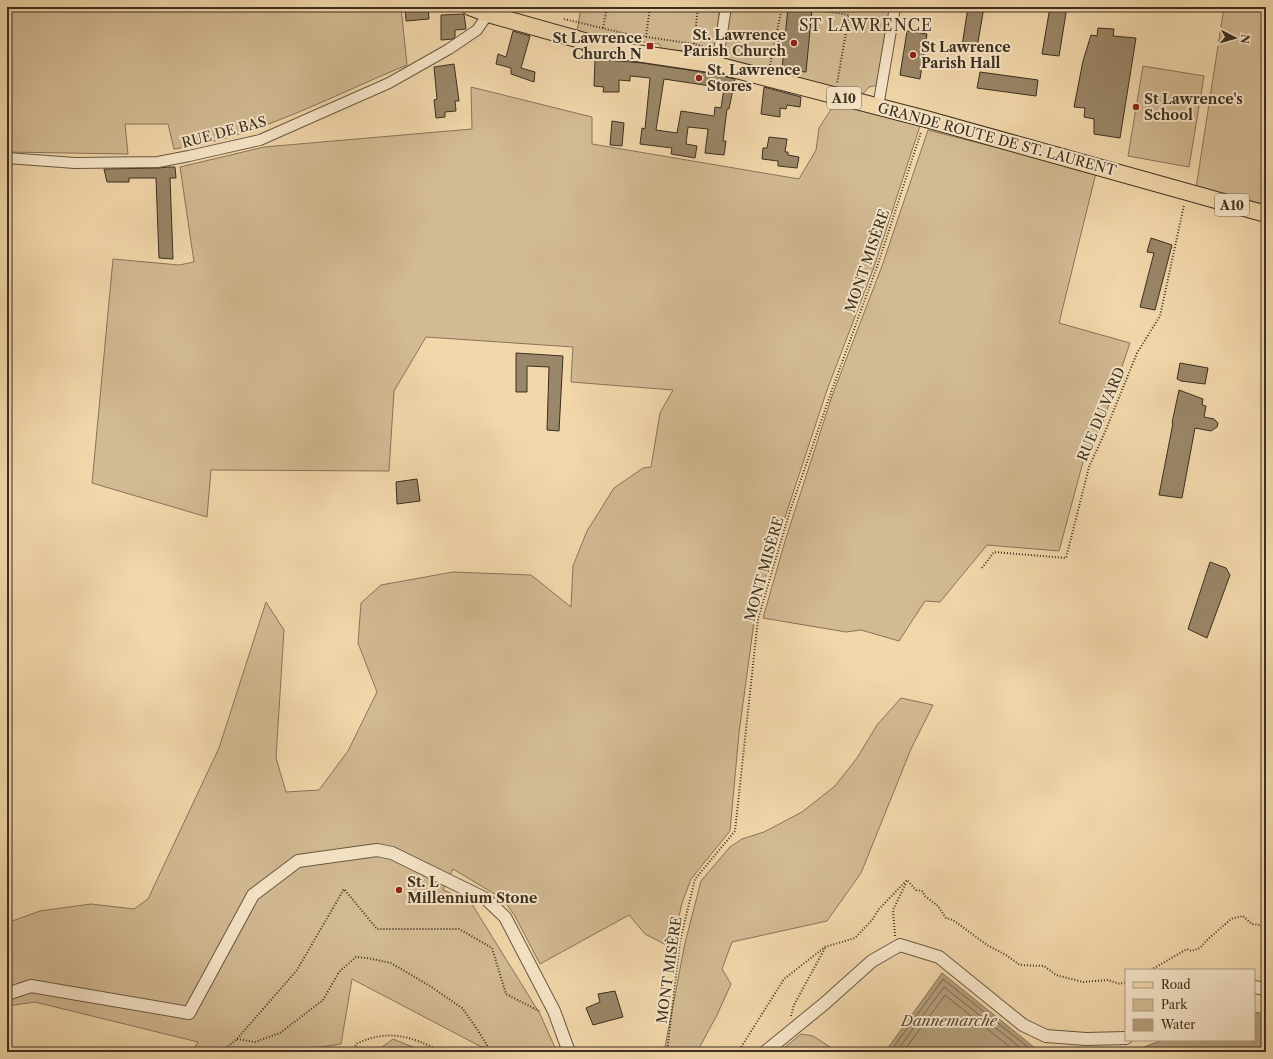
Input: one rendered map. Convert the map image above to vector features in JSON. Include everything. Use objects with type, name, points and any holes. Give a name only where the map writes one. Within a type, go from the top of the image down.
[{"type":"main road","name":"GRANDE ROUTE DE ST. LAURENT","points":[[470,7],[488,14],[616,50],[718,59],[878,107],[1266,214]]},
{"type":"street","points":[[718,59],[726,7]]},
{"type":"street","points":[[878,107],[895,7]]},
{"type":"street","name":"RUE DE BAS","points":[[7,158],[74,163],[158,162],[260,140],[389,83],[449,49],[477,30],[488,14]]},
{"type":"street","points":[[7,994],[31,986],[189,1013],[253,894],[298,861],[377,850],[392,853],[486,898],[505,917],[554,1011],[569,1052]]},
{"type":"street","points":[[765,1052],[872,961],[900,945],[939,957],[1023,1025],[1046,1036],[1086,1039],[1125,1038]]},
{"type":"street","points":[[1255,987],[1266,989]]},
{"type":"path","points":[[603,28],[607,7]]},
{"type":"path","points":[[646,37],[650,7]]},
{"type":"path","points":[[694,44],[698,7]]},
{"type":"path","points":[[769,71],[782,7]]},
{"type":"path","points":[[797,7],[849,14],[837,85]]},
{"type":"path","points":[[564,19],[646,37],[694,44],[718,59]]},
{"type":"path","name":"MONT MISÈRE","points":[[667,1052],[680,941],[695,879],[735,831],[758,619],[790,511],[878,264],[926,119]]},
{"type":"path","name":"RUE DU VARD","points":[[982,568],[994,552],[1066,558],[1089,467],[1137,353],[1160,316],[1187,192]]},
{"type":"path","points":[[895,948],[893,910],[907,880]]},
{"type":"path","points":[[221,1052],[237,1039],[297,970],[344,889],[377,929],[458,929],[492,948],[506,994],[558,1022]]},
{"type":"path","points":[[1153,969],[1187,950],[1200,948],[1231,919],[1243,916],[1252,924],[1260,925],[1266,930]]},
{"type":"path","points":[[785,1036],[794,1005],[825,947]]},
{"type":"path","points":[[237,1039],[255,1042],[280,1033],[323,1000],[339,972],[356,957],[391,963],[430,986],[462,1008],[491,1052]]},
{"type":"path","points":[[354,1052],[356,1044],[382,1036],[401,1036],[412,1039],[442,1052]]},
{"type":"green space","points":[[7,7],[401,7],[407,65],[264,126],[204,144],[174,149],[168,124],[125,124],[128,154],[7,152]]},
{"type":"green space","points":[[581,7],[720,7],[715,45],[708,53],[662,49],[659,44],[634,41],[616,41],[577,31]]},
{"type":"green space","points":[[730,7],[890,7],[878,85],[869,87],[862,95],[723,61]]},
{"type":"green space","points":[[1224,7],[1266,8],[1266,208],[1196,188]]},
{"type":"green space","points":[[1143,66],[1204,76],[1189,167],[1128,156]]},
{"type":"green space","points":[[471,87],[592,117],[592,144],[799,179],[816,150],[819,128],[835,103],[854,106],[920,126],[874,267],[827,390],[767,572],[754,622],[739,733],[730,831],[691,879],[682,903],[672,948],[645,934],[629,915],[540,964],[515,916],[503,899],[453,869],[443,890],[470,901],[540,1014],[557,1052],[491,1052],[352,979],[341,1044],[287,1052],[192,1052],[198,1042],[35,1002],[7,1006],[7,923],[40,911],[91,904],[134,909],[148,899],[219,748],[266,602],[284,630],[276,758],[286,792],[319,790],[348,751],[377,692],[358,643],[361,603],[381,585],[453,572],[531,575],[571,607],[573,566],[587,531],[614,488],[643,468],[651,467],[660,413],[673,390],[571,382],[573,347],[426,337],[394,391],[389,471],[211,470],[207,517],[92,483],[113,259],[179,265],[194,262],[180,167],[264,147],[472,129]]},
{"type":"green space","points":[[928,130],[1096,173],[1059,323],[1130,343],[1104,419],[1083,462],[1059,551],[987,545],[940,602],[925,601],[899,641],[861,630],[846,632],[763,618],[785,541],[832,396],[882,266]]},
{"type":"green space","points":[[901,698],[933,705],[911,749],[861,873],[827,921],[732,942],[722,969],[731,984],[717,1015],[697,1052],[664,1052],[685,943],[701,881],[730,847],[742,839],[764,832],[802,812],[835,786],[857,758],[877,725]]},
{"type":"green space","points":[[801,1034],[813,1036],[838,1052],[779,1052]]},
{"type":"green space","points":[[393,1039],[425,1052],[383,1052],[382,1047]]},
{"type":"water","name":"Dannemarche","points":[[942,973],[1040,1052],[885,1052]]},
{"type":"water","points":[[1255,1012],[1266,1014],[1266,1052],[1130,1052],[1160,1041],[1255,1041]]},
{"type":"building","points":[[412,7],[428,7],[429,19],[406,21],[405,9]]},
{"type":"building","name":"St. Lawrence Parish Church","points":[[788,7],[812,9],[806,72],[782,70],[784,49],[777,48],[779,37],[785,38]]},
{"type":"building","points":[[968,7],[984,7],[977,48],[962,46]]},
{"type":"building","points":[[1050,7],[1067,7],[1059,56],[1042,54]]},
{"type":"building","points":[[464,14],[466,29],[455,30],[455,37],[453,39],[441,40],[441,15]]},
{"type":"building","points":[[1098,28],[1114,29],[1113,36],[1136,38],[1120,138],[1094,134],[1094,119],[1084,117],[1085,108],[1074,107],[1083,61],[1091,35],[1097,36]]},
{"type":"building","points":[[513,31],[530,36],[521,68],[535,72],[534,82],[511,74],[511,68],[496,64],[498,54],[506,57]]},
{"type":"building","name":"St Lawrence Parish Hall","points":[[907,31],[927,34],[920,79],[900,75]]},
{"type":"building","points":[[595,59],[642,63],[715,74],[735,79],[729,109],[727,109],[723,141],[726,141],[724,155],[705,153],[708,129],[688,127],[686,144],[697,146],[695,158],[671,154],[672,148],[640,144],[642,128],[645,129],[650,78],[630,76],[630,81],[619,80],[619,92],[603,92],[604,87],[594,86]],"holes":[[[664,79],[724,88],[721,108],[715,107],[714,116],[681,111],[677,133],[656,130]]]},
{"type":"building","points":[[454,64],[459,101],[455,101],[456,111],[445,112],[445,117],[436,118],[434,100],[437,99],[434,67]]},
{"type":"building","points":[[980,72],[1038,80],[1036,96],[977,88]]},
{"type":"building","points":[[764,87],[801,97],[800,107],[787,105],[786,109],[780,108],[780,117],[761,114]]},
{"type":"building","points":[[612,121],[624,123],[622,146],[610,145]]},
{"type":"building","points":[[769,137],[787,139],[785,152],[788,152],[788,155],[799,157],[797,168],[778,166],[778,161],[762,159],[763,148],[767,148]]},
{"type":"building","points":[[175,167],[176,178],[170,178],[173,259],[159,258],[156,178],[129,178],[129,182],[107,182],[104,169]]},
{"type":"building","points":[[1151,238],[1172,245],[1155,310],[1140,307],[1154,253],[1147,252]]},
{"type":"building","points":[[516,353],[563,356],[559,431],[547,430],[549,367],[527,366],[527,392],[516,392]]},
{"type":"building","points":[[1180,363],[1208,368],[1205,384],[1181,381],[1177,379]]},
{"type":"building","points":[[1179,390],[1203,399],[1202,405],[1206,406],[1204,417],[1214,419],[1218,423],[1217,427],[1211,431],[1195,428],[1182,498],[1159,495]]},
{"type":"building","points":[[417,479],[420,501],[397,504],[396,482]]},
{"type":"building","points":[[1210,562],[1226,568],[1230,575],[1207,638],[1188,629]]},
{"type":"building","points":[[615,991],[623,1017],[593,1025],[586,1008],[600,1002],[598,994]]},
{"type":"place","name":"St. Lawrence Parish Church","points":[[794,43]]},
{"type":"place","name":"St Lawrence Church N","points":[[650,46]]},
{"type":"place","name":"St Lawrence Parish Hall","points":[[913,55]]},
{"type":"place","name":"St. Lawrence Stores","points":[[699,78]]},
{"type":"place","name":"St Lawrence's School","points":[[1136,107]]},
{"type":"place","name":"St. L Millennium Stone","points":[[399,890]]},
{"type":"district","name":"ST LAWRENCE","points":[[866,25]]}]
